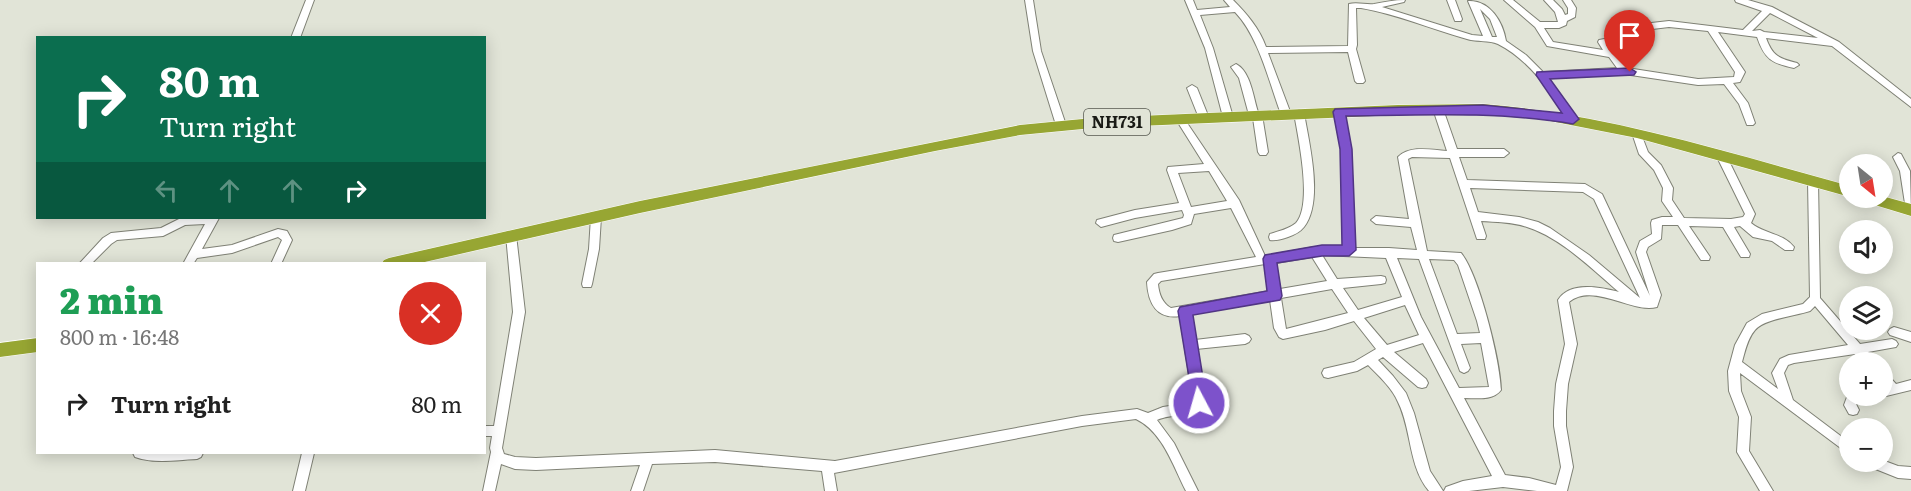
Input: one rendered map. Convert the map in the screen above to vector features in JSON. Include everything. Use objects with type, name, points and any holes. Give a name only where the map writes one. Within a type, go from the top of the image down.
[{"type":"highway","name":"NH731","points":[[404,262],[596,217],[935,146],[1061,125],[1256,115],[1438,109],[1495,110],[1573,119],[1721,155],[1839,189]]},
{"type":"highway","points":[[1893,205],[1911,210]]},
{"type":"highway","points":[[1,351],[36,345]]},
{"type":"street","points":[[296,36],[310,0]]},
{"type":"street","points":[[1029,0],[1037,51],[1061,125]]},
{"type":"street","points":[[1189,0],[1209,48],[1228,117]]},
{"type":"street","points":[[1228,0],[1252,28],[1292,114],[1309,179],[1304,219],[1291,231],[1274,237]]},
{"type":"street","points":[[1376,6],[1401,0]]},
{"type":"street","points":[[1451,0],[1458,19]]},
{"type":"street","points":[[1508,0],[1538,25],[1552,44],[1609,54]]},
{"type":"street","points":[[1548,0],[1557,9],[1562,20]]},
{"type":"street","points":[[1538,25],[1562,24],[1562,20],[1572,15],[1572,8],[1567,0]]},
{"type":"street","points":[[1739,0],[1769,9],[1834,43],[1847,51],[1911,104]]},
{"type":"street","points":[[1472,1],[1489,39]]},
{"type":"street","points":[[1472,1],[1493,14],[1499,24],[1502,43]]},
{"type":"street","points":[[1360,81],[1352,48],[1352,6],[1359,3],[1420,18],[1468,37],[1502,43],[1542,75],[1573,119]]},
{"type":"street","points":[[1194,13],[1236,9]]},
{"type":"street","points":[[1747,32],[1769,9]]},
{"type":"street","points":[[1624,71],[1602,42],[1615,40],[1616,30],[1669,24],[1834,43]]},
{"type":"street","points":[[1542,75],[1624,71],[1698,82],[1737,80],[1740,72],[1710,28]]},
{"type":"street","points":[[1760,33],[1768,56],[1776,61],[1794,65]]},
{"type":"street","points":[[1262,50],[1342,51],[1352,48]]},
{"type":"street","points":[[1236,67],[1243,78],[1256,115],[1263,152]]},
{"type":"street","points":[[1727,82],[1743,103],[1750,123]]},
{"type":"street","points":[[1192,88],[1204,118]]},
{"type":"street","points":[[1438,109],[1481,236]]},
{"type":"street","points":[[1339,112],[1346,149],[1349,250]]},
{"type":"street","points":[[1180,119],[1235,203],[1266,259],[1283,334],[1316,327],[1408,300]]},
{"type":"street","points":[[1637,133],[1644,154],[1660,171],[1668,191],[1666,201],[1705,257]]},
{"type":"street","points":[[1464,368],[1424,256],[1415,223],[1403,157],[1411,153],[1504,153]]},
{"type":"street","points":[[1561,491],[1567,467],[1560,426],[1560,411],[1562,384],[1571,344],[1563,300],[1576,292],[1610,295],[1644,303],[1655,302],[1656,295],[1641,257],[1641,248],[1657,236],[1656,223],[1662,221],[1726,223],[1749,219],[1750,214],[1743,196],[1721,155]]},
{"type":"street","points":[[1898,157],[1905,171],[1911,210]]},
{"type":"street","points":[[1118,238],[1183,224],[1189,218],[1172,170],[1211,167]]},
{"type":"street","points":[[1813,181],[1815,299],[1860,352]]},
{"type":"street","points":[[1463,184],[1591,190],[1598,197],[1644,303]]},
{"type":"street","points":[[1101,223],[1136,214],[1235,203]]},
{"type":"street","points":[[1136,214],[1141,233]]},
{"type":"street","points":[[1474,216],[1508,219],[1535,225],[1555,236],[1644,303]]},
{"type":"street","points":[[587,284],[594,249],[596,217]]},
{"type":"street","points":[[191,259],[213,219]]},
{"type":"street","points":[[86,262],[115,236],[163,232],[183,221],[213,219]]},
{"type":"street","points":[[1377,220],[1415,223]]},
{"type":"street","points":[[1742,222],[1757,234],[1772,236],[1789,247]]},
{"type":"street","points":[[1726,223],[1745,254]]},
{"type":"street","points":[[191,259],[232,249],[278,233],[284,234],[287,240],[277,262]]},
{"type":"street","points":[[489,491],[519,312],[511,236]]},
{"type":"street","points":[[1381,280],[1334,284],[1171,313],[1163,311],[1152,287],[1153,279],[1194,270],[1314,252],[1349,250],[1424,256],[1457,256],[1462,260],[1483,321],[1495,390],[1490,393],[1455,393]]},
{"type":"street","points":[[1314,252],[1354,316],[1383,351],[1422,383]]},
{"type":"street","points":[[1389,252],[1426,337],[1501,480]]},
{"type":"street","points":[[1767,491],[1743,452],[1745,417],[1733,381],[1736,364],[1746,332],[1751,326],[1762,319],[1806,308],[1815,299]]},
{"type":"street","points":[[1148,419],[1162,412],[1191,408],[1199,403],[1185,311]]},
{"type":"street","points":[[1894,332],[1911,337]]},
{"type":"street","points":[[1328,373],[1357,366],[1383,351],[1426,337]]},
{"type":"street","points":[[1454,339],[1486,338]]},
{"type":"street","points":[[1191,345],[1245,339]]},
{"type":"street","points":[[1788,402],[1779,373],[1784,362],[1793,358],[1892,344]]},
{"type":"street","points":[[1369,359],[1401,395],[1426,473],[1437,491]]},
{"type":"street","points":[[1736,364],[1839,441]]},
{"type":"street","points":[[1893,390],[1911,385]]},
{"type":"street","points":[[1850,406],[1852,410]]},
{"type":"street","points":[[497,453],[506,461],[536,464],[731,456],[827,467],[859,464],[1124,414],[1137,414],[1148,419],[1160,431],[1192,491]]},
{"type":"street","points":[[486,431],[498,431]]},
{"type":"street","points":[[145,454],[157,456],[184,454]]},
{"type":"street","points":[[299,491],[308,454]]},
{"type":"street","points":[[637,491],[648,459]]},
{"type":"street","points":[[827,467],[831,491]]},
{"type":"street","points":[[1893,470],[1911,473]]},
{"type":"street","points":[[1450,491],[1501,480],[1531,482],[1556,491]]},
{"type":"route","points":[[1199,403],[1185,311],[1275,296],[1270,259],[1302,253],[1349,250],[1346,149],[1339,112],[1483,109],[1573,119],[1542,75],[1630,72]]}]
